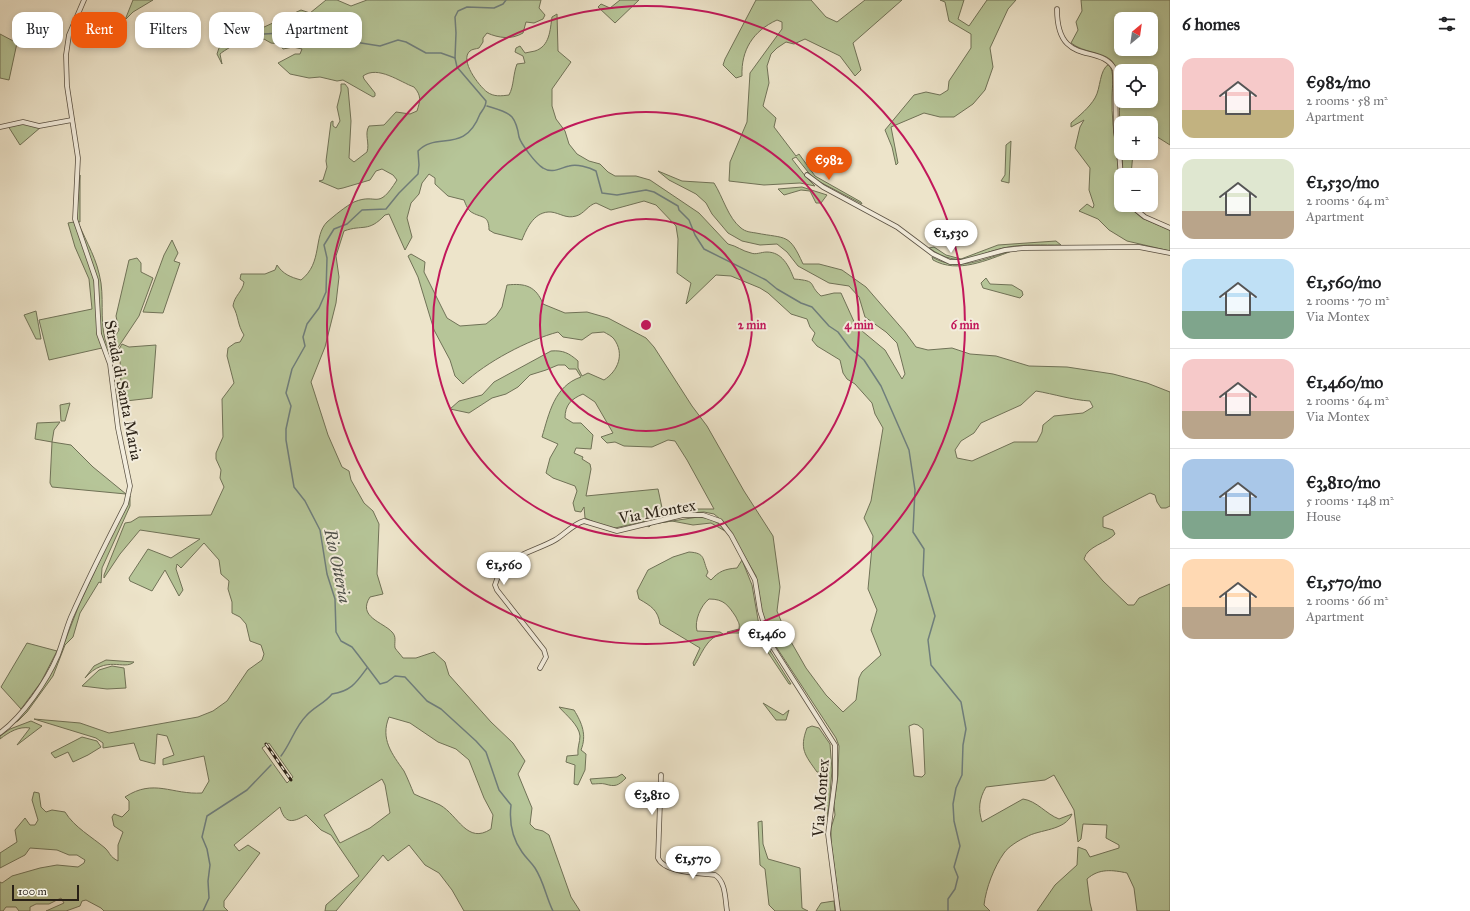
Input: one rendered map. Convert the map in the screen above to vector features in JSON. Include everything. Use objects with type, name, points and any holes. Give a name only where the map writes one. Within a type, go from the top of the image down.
[{"type":"street","name":"Strada di Santa Maria","points":[[0,733],[9,726],[44,682],[55,661],[71,617],[126,504],[130,491],[118,428],[110,364],[99,334],[96,278],[75,219],[79,160],[66,73],[66,48],[70,32],[84,0]]},
{"type":"street","points":[[1057,9],[1058,27],[1063,37],[1069,44],[1083,53],[1110,61],[1115,70],[1116,132],[1120,168]]},
{"type":"street","points":[[0,127],[24,122],[40,125],[72,120]]},
{"type":"street","points":[[807,175],[844,199],[886,220],[933,254],[950,262],[961,262],[1005,250],[1024,248],[1140,247],[1170,253]]},
{"type":"street","points":[[1139,212],[1145,217],[1170,228]]},
{"type":"street","name":"Via Montex","points":[[540,668],[546,657],[544,650],[497,590],[495,585],[500,573],[513,559],[520,554],[556,540],[584,521],[617,531],[683,516],[703,514],[720,521],[731,535],[755,580],[760,611],[770,643],[835,745],[835,779],[828,834],[838,911]]},
{"type":"street","points":[[661,775],[658,858],[667,868],[715,875],[722,882],[727,911]]},
{"type":"green space","points":[[133,0],[153,0],[133,12],[127,18]]},
{"type":"green space","points":[[326,0],[337,0],[351,6],[367,0],[541,0],[539,8],[545,15],[543,19],[534,23],[526,22],[523,33],[514,37],[500,37],[487,33],[479,48],[471,50],[467,55],[468,66],[471,73],[484,89],[490,94],[500,96],[509,95],[517,64],[525,63],[523,56],[515,52],[516,48],[520,46],[525,53],[540,49],[544,45],[550,32],[552,17],[557,14],[558,51],[571,62],[552,89],[552,106],[556,119],[565,131],[569,144],[577,154],[589,161],[600,164],[608,172],[615,176],[636,176],[650,180],[699,213],[728,244],[753,254],[767,252],[777,254],[790,269],[794,279],[810,282],[821,296],[841,293],[856,326],[885,350],[902,379],[905,374],[897,343],[886,332],[865,317],[859,297],[849,286],[829,283],[798,266],[787,252],[777,244],[760,245],[742,241],[728,233],[712,214],[706,203],[696,194],[669,180],[658,171],[682,181],[714,183],[729,213],[736,224],[743,229],[748,232],[786,239],[794,247],[803,264],[819,264],[842,270],[866,287],[916,347],[928,350],[952,348],[970,354],[996,356],[1029,366],[1067,367],[1113,374],[1147,383],[1170,392],[1170,506],[1161,508],[1155,495],[1150,493],[1103,517],[1103,527],[1113,530],[1115,534],[1089,551],[1084,559],[1103,581],[1128,605],[1134,605],[1139,598],[1170,584],[1170,911],[1137,911],[1134,888],[1127,873],[1117,871],[1101,871],[1087,879],[1092,911],[1037,911],[1055,885],[1077,865],[1078,847],[1086,850],[1090,857],[1119,848],[1119,845],[1106,838],[1107,825],[1083,824],[1081,839],[1078,842],[1074,810],[1054,775],[1045,780],[986,787],[984,791],[980,804],[982,822],[1023,799],[1033,802],[1059,819],[1072,814],[1069,820],[1064,824],[1032,834],[1020,840],[1006,851],[994,871],[987,892],[984,905],[990,911],[840,911],[831,842],[831,828],[835,815],[834,805],[838,775],[839,746],[836,738],[775,645],[762,612],[756,576],[726,524],[714,514],[704,512],[675,514],[688,509],[714,509],[675,441],[668,440],[652,447],[624,446],[615,442],[607,443],[601,437],[613,433],[595,402],[583,394],[572,400],[566,409],[565,418],[573,423],[581,423],[593,435],[591,449],[576,448],[574,453],[583,457],[582,459],[590,464],[591,469],[586,496],[658,489],[664,517],[615,528],[603,526],[585,518],[584,507],[581,512],[575,511],[573,503],[577,491],[575,486],[553,478],[546,473],[550,458],[558,444],[542,437],[550,410],[559,394],[564,387],[581,377],[576,369],[569,369],[565,365],[558,365],[530,375],[518,387],[506,394],[492,398],[469,413],[450,409],[459,401],[482,395],[494,382],[551,351],[559,351],[569,354],[575,358],[578,361],[578,368],[582,376],[588,373],[604,380],[613,372],[618,362],[619,350],[614,339],[604,332],[592,333],[582,340],[563,337],[558,332],[534,340],[495,360],[463,384],[455,376],[450,360],[434,330],[418,277],[408,256],[411,254],[425,262],[424,272],[447,318],[460,326],[486,324],[496,316],[502,307],[507,285],[524,285],[537,293],[543,304],[565,313],[587,312],[608,318],[646,338],[654,347],[692,406],[707,426],[744,491],[773,536],[780,587],[777,611],[786,633],[806,668],[826,695],[843,712],[856,700],[859,678],[862,672],[881,655],[871,630],[877,610],[868,589],[873,536],[864,518],[871,501],[883,428],[875,414],[872,403],[855,384],[847,379],[843,373],[840,360],[817,346],[812,340],[815,333],[810,327],[807,319],[791,314],[768,293],[760,288],[731,276],[716,275],[686,304],[691,283],[677,273],[678,239],[676,226],[656,205],[644,201],[611,210],[596,203],[579,215],[572,217],[545,212],[540,214],[532,221],[522,240],[494,233],[489,230],[489,225],[486,219],[471,212],[467,208],[464,200],[448,196],[435,184],[435,178],[429,174],[422,183],[419,194],[411,203],[407,218],[412,237],[405,250],[389,214],[385,215],[379,221],[370,226],[344,231],[336,256],[339,277],[336,303],[325,347],[311,382],[328,435],[342,467],[349,471],[351,480],[364,503],[373,511],[379,524],[377,574],[383,594],[370,597],[367,604],[369,614],[394,634],[395,648],[403,658],[416,658],[434,652],[445,662],[449,675],[491,722],[513,743],[525,761],[518,774],[532,808],[530,824],[535,829],[543,831],[549,835],[571,897],[580,911],[464,911],[452,890],[439,873],[425,865],[409,845],[388,861],[383,855],[336,911],[325,911],[326,905],[359,876],[331,835],[321,830],[306,815],[297,820],[287,819],[284,817],[280,807],[234,845],[239,851],[248,845],[260,853],[224,901],[224,907],[228,911],[104,911],[86,900],[82,901],[80,906],[66,911],[46,911],[64,903],[61,898],[49,904],[36,904],[30,907],[30,911],[19,911],[16,907],[6,907],[3,911],[0,911],[0,882],[2,883],[12,876],[40,868],[57,865],[78,867],[84,863],[85,860],[77,855],[69,855],[57,850],[30,848],[25,855],[0,868],[0,853],[17,842],[15,830],[25,818],[30,825],[35,825],[38,820],[32,800],[34,792],[39,793],[41,807],[46,812],[52,810],[65,812],[78,827],[105,848],[118,861],[118,845],[123,832],[114,826],[112,817],[114,814],[122,817],[129,810],[129,801],[125,797],[135,791],[154,788],[202,793],[209,781],[204,756],[163,765],[163,759],[174,755],[167,736],[157,734],[155,764],[140,760],[134,743],[103,748],[103,743],[96,738],[34,719],[80,723],[109,733],[198,717],[213,711],[227,701],[248,670],[262,660],[264,654],[261,645],[250,641],[246,624],[240,617],[232,613],[232,602],[228,589],[229,581],[221,574],[219,560],[204,543],[181,568],[177,564],[176,569],[183,590],[179,596],[165,570],[152,591],[130,581],[129,578],[148,549],[171,558],[200,539],[140,530],[120,554],[104,578],[104,575],[125,523],[131,522],[139,517],[211,515],[224,487],[220,478],[221,470],[216,459],[216,453],[223,437],[222,399],[234,383],[227,356],[228,348],[235,343],[240,342],[244,335],[233,306],[244,282],[240,279],[241,274],[265,274],[275,270],[277,265],[287,275],[301,280],[312,266],[320,235],[327,222],[354,202],[362,199],[377,199],[385,196],[397,180],[393,175],[382,169],[376,171],[370,180],[338,189],[319,181],[323,180],[327,167],[326,161],[331,122],[333,121],[333,126],[336,128],[340,121],[337,107],[341,84],[345,84],[348,88],[351,121],[349,158],[354,162],[367,152],[367,132],[369,126],[384,125],[396,112],[410,114],[417,111],[420,99],[414,87],[382,73],[369,73],[363,76],[375,93],[375,96],[373,97],[343,80],[337,81],[320,77],[309,78],[290,74],[278,63],[295,54],[300,54],[302,49],[298,48],[362,48],[362,12],[311,12]],"holes":[[[1036,391],[1090,401],[1093,407],[1083,413],[1054,416],[1043,425],[1042,432],[1037,442],[1014,442],[972,461],[957,458],[955,450],[961,441],[974,433],[981,423],[1021,405]],[[389,717],[410,723],[438,742],[456,749],[469,760],[484,798],[493,815],[491,829],[483,833],[469,831],[440,805],[414,794],[404,771],[389,746],[386,732]],[[914,724],[923,729],[925,774],[922,777],[914,776],[909,726]],[[269,743],[293,777],[287,783],[262,748]],[[382,779],[385,785],[390,813],[370,828],[340,843],[324,815]]]},
{"type":"green space","points":[[620,0],[639,0],[615,23],[598,7],[601,4],[610,8]]},
{"type":"green space","points":[[756,0],[811,0],[826,17],[837,22],[865,0],[902,0],[853,43],[861,70],[855,76],[840,56],[805,39],[794,44],[786,42],[777,48],[771,54],[767,66],[769,83],[763,106],[776,118],[774,127],[796,156],[799,154],[815,176],[861,202],[862,204],[812,177],[796,157],[792,159],[815,186],[800,183],[764,185],[729,181],[730,162],[747,122],[750,73],[782,29],[782,22],[777,20],[769,24],[755,36],[746,50],[742,67],[742,76],[736,78],[723,65]]},
{"type":"green space","points":[[940,0],[964,0],[958,19],[969,26],[987,0],[1016,0],[1008,9],[990,48],[993,67],[985,90],[973,104],[954,117],[940,117],[924,113],[891,127],[898,163],[896,165],[892,147],[885,130],[914,95],[926,92],[940,95],[948,90],[949,81],[971,48],[971,34],[949,21],[945,2]]},
{"type":"green space","points":[[1081,0],[1170,0],[1170,145],[1158,137],[1158,116],[1120,116],[1119,108],[1158,108],[1158,64],[1114,64],[1107,57],[1081,49],[1071,43],[1078,30],[1076,22],[1082,11]]},
{"type":"green space","points":[[301,10],[307,12],[297,12]]},
{"type":"green space","points":[[272,23],[272,43],[264,39],[264,27]]},
{"type":"green space","points":[[0,34],[12,40],[12,48],[16,48],[9,80],[0,78]]},
{"type":"green space","points":[[219,48],[230,48],[220,54],[222,64],[217,54]]},
{"type":"green space","points":[[1109,64],[1113,76],[1112,110],[1114,160],[1117,160],[1118,168],[1114,168],[1114,212],[1135,212],[1142,218],[1170,230],[1170,251],[1127,241],[1109,230],[1098,219],[1079,211],[1087,204],[1093,208],[1094,205],[1089,190],[1090,168],[1075,148],[1080,127],[1084,120],[1071,127],[1071,123],[1093,102],[1097,94],[1103,70]]},
{"type":"green space","points":[[24,124],[41,127],[20,145],[8,126]]},
{"type":"green space","points":[[1011,141],[1009,183],[1001,181],[1005,175],[1006,145]]},
{"type":"green space","points":[[1122,160],[1132,160],[1132,168],[1123,168]]},
{"type":"green space","points":[[80,175],[80,222],[78,222],[99,274],[102,291],[102,316],[105,340],[108,348],[119,330],[116,316],[129,260],[137,258],[141,263],[141,272],[153,278],[139,316],[111,358],[107,355],[101,337],[97,279],[76,220]]},
{"type":"green space","points":[[802,187],[827,195],[821,203],[816,203],[810,191],[801,190],[784,195],[778,189]]},
{"type":"green space","points":[[74,222],[95,280],[102,348],[49,360],[39,320],[92,309],[89,279],[75,247],[68,223]]},
{"type":"green space","points":[[172,240],[178,253],[174,261],[180,263],[163,313],[143,312],[164,255]]},
{"type":"green space","points":[[1056,241],[1061,245],[1014,246],[961,259],[998,245]]},
{"type":"green space","points":[[934,247],[946,255],[961,259],[941,255],[929,248]]},
{"type":"green space","points":[[1012,251],[983,261],[962,266],[943,264],[933,260],[932,257],[942,262],[962,264],[972,263]]},
{"type":"green space","points":[[986,278],[990,284],[1012,285],[1022,291],[1023,295],[1020,298],[983,288],[981,283]]},
{"type":"green space","points":[[36,311],[41,339],[36,339],[24,315]]},
{"type":"green space","points":[[122,344],[129,347],[156,345],[152,398],[117,402],[121,386],[120,358],[115,356]]},
{"type":"green space","points":[[70,403],[65,421],[61,421],[60,405]]},
{"type":"green space","points":[[60,422],[54,430],[52,442],[35,439],[37,423]]},
{"type":"green space","points":[[52,442],[71,445],[93,467],[126,494],[52,487],[50,483]]},
{"type":"green space","points":[[130,496],[130,506],[102,568],[101,583],[99,582],[80,613],[73,637],[65,645],[53,676],[27,712],[14,723],[60,654],[79,605]]},
{"type":"green space","points":[[698,517],[706,518],[717,522],[725,531],[711,523],[693,525],[672,521]]},
{"type":"green space","points":[[689,552],[701,555],[708,572],[706,576],[711,580],[722,571],[737,568],[742,560],[752,585],[760,631],[767,646],[791,684],[789,684],[755,633],[727,632],[739,629],[739,624],[731,609],[722,602],[709,599],[703,605],[697,618],[697,631],[720,632],[723,634],[717,635],[709,642],[694,666],[693,663],[700,648],[660,624],[656,612],[639,599],[637,591],[648,570],[673,557]]},
{"type":"green space","points":[[27,643],[57,651],[41,682],[21,709],[1,687]]},
{"type":"green space","points":[[106,660],[134,662],[125,665],[114,664],[100,667],[85,678],[94,666]]},
{"type":"green space","points":[[112,666],[124,668],[126,688],[107,689],[82,686],[99,670]]},
{"type":"green space","points":[[763,703],[783,715],[789,710],[786,720],[776,720]]},
{"type":"green space","points":[[559,707],[574,710],[583,729],[584,739],[581,750],[586,754],[585,770],[578,785],[574,784],[575,765],[566,762],[567,756],[578,755],[580,736],[575,724]]},
{"type":"green space","points":[[31,721],[42,726],[17,745],[30,728],[14,730],[0,739],[0,736],[10,729]]},
{"type":"green space","points":[[812,726],[819,728],[830,744],[832,770],[828,817],[821,772],[817,772],[806,756],[803,747],[807,728]]},
{"type":"green space","points":[[82,737],[97,741],[101,747],[73,762],[68,752],[55,758],[51,753]]},
{"type":"green space","points":[[622,774],[626,778],[621,783],[614,786],[592,784],[590,779],[617,777]]},
{"type":"green space","points":[[762,821],[763,844],[768,859],[800,868],[802,908],[808,911],[775,911],[769,905],[765,869],[760,865],[758,822]]},
{"type":"green space","points":[[834,901],[835,911],[816,911],[821,903]]},
{"type":"waterway","name":"Rio Otteria","points":[[506,0],[503,4],[494,8],[467,7],[458,11],[455,17],[455,58],[457,67],[486,101],[474,127],[466,134],[458,138],[425,145],[418,151],[418,174],[399,193],[386,209],[362,210],[347,224],[334,229],[324,245],[327,258],[326,292],[319,308],[307,324],[303,337],[305,346],[292,369],[286,393],[291,406],[286,429],[286,440],[294,487],[305,501],[320,530],[327,574],[335,599],[336,632],[341,641],[352,647],[380,684],[387,682],[395,676],[405,677],[427,701],[441,709],[486,752],[499,790],[511,805],[510,818],[516,841],[522,852],[538,873],[553,911]]},
{"type":"waterway","points":[[264,34],[295,34],[308,40],[331,44],[342,40],[380,46],[398,40],[406,42],[426,53],[441,53],[455,58]]},
{"type":"waterway","points":[[487,106],[503,111],[512,117],[523,144],[540,166],[546,170],[553,171],[572,165],[586,167],[596,171],[602,193],[617,195],[646,190],[654,192],[678,206],[679,210],[689,220],[695,235],[704,249],[766,280],[777,289],[801,303],[812,307],[829,326],[838,332],[850,348],[864,360],[881,386],[909,450],[915,490],[913,532],[924,549],[923,575],[935,616],[928,640],[931,665],[961,702],[966,729],[963,745],[962,775],[956,788],[953,804],[954,821],[960,846],[954,867],[958,877],[955,889],[948,899],[948,911]]},
{"type":"waterway","points":[[281,756],[302,720],[332,694],[339,693],[352,686],[367,668]]},
{"type":"waterway","points":[[203,911],[209,898],[208,881],[210,865],[207,849],[202,837],[207,816],[247,790],[271,765]]},
{"type":"railway","points":[[266,744],[291,780]]}]
